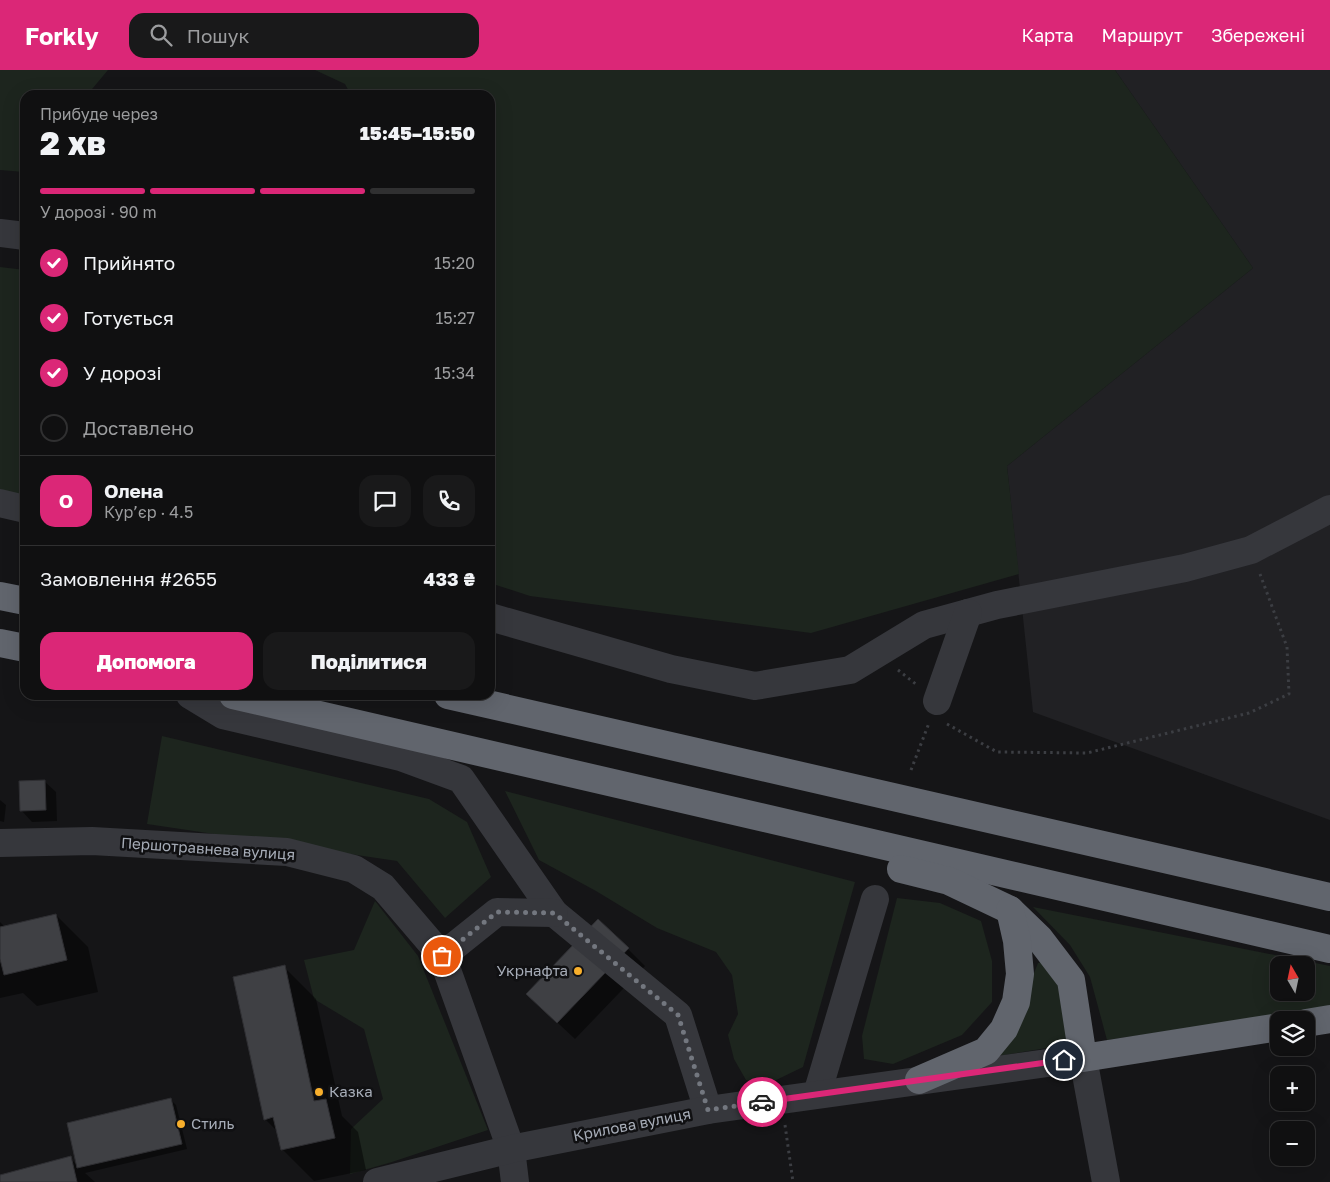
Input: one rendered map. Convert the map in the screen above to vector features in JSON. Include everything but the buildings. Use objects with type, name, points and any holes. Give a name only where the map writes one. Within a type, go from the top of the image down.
[{"type":"highway","points":[[0,596],[20,600]]},
{"type":"highway","points":[[0,643],[20,647]]},
{"type":"highway","points":[[255,700],[1330,949]]},
{"type":"highway","points":[[470,700],[1329,891]]},
{"type":"highway","points":[[708,805],[782,839],[949,881],[1010,910],[1039,938],[1070,980],[1083,1058],[1270,1028]]},
{"type":"highway","points":[[919,1080],[986,1051],[1004,1029],[1016,1002],[1020,974],[1018,941],[1010,910]]},
{"type":"highway","points":[[1315,1022],[1330,1019]]},
{"type":"street","points":[[0,233],[20,235]]},
{"type":"street","points":[[0,503],[20,508]]},
{"type":"street","points":[[495,618],[671,669],[756,686],[850,670],[924,625],[997,604],[1185,568],[1251,550],[1330,509]]},
{"type":"street","points":[[937,701],[968,613]]},
{"type":"street","points":[[199,700],[223,714],[401,757],[461,779],[554,913],[678,1015],[708,1110]]},
{"type":"street","name":"Першотравнева вулиця","points":[[0,843],[92,841],[287,852],[354,868],[383,888],[442,956],[511,1149],[515,1182]]},
{"type":"street","points":[[817,1094],[875,899]]},
{"type":"street","points":[[442,956],[497,912],[554,913]]},
{"type":"street","points":[[1083,1058],[1106,1182]]},
{"type":"street","name":"Крилова вулиця","points":[[377,1182],[511,1149],[708,1110],[1083,1058]]},
{"type":"path","points":[[875,655],[937,701],[947,726],[996,752],[1087,753],[1249,713],[1290,694],[1287,648],[1251,550]]},
{"type":"path","points":[[911,770],[937,701]]},
{"type":"path","points":[[782,1099],[793,1182]]},
{"type":"shaded area","points":[[0,70],[108,70],[91,90],[20,90],[20,172],[0,170]]},
{"type":"shaded area","points":[[315,70],[1115,70],[1253,268],[1007,466],[1019,574],[811,633],[530,596],[495,585],[495,90],[348,90],[345,84]]},
{"type":"shaded area","points":[[1115,70],[1330,70],[1330,820],[1033,712],[1007,466],[1253,268]]},
{"type":"shaded area","points":[[0,267],[20,269],[20,496],[0,492]]},
{"type":"shaded area","points":[[162,736],[429,799],[467,822],[491,877],[445,918],[397,861],[147,824]]},
{"type":"shaded area","points":[[505,791],[855,882],[803,1067],[770,1083],[746,1080],[734,1059],[728,1035],[738,1014],[732,975],[716,952],[657,928],[596,891],[539,860]]},
{"type":"shaded area","points":[[897,898],[940,903],[981,921],[992,961],[992,1002],[962,1035],[893,1064],[864,1059],[862,1036]]},
{"type":"shaded area","points":[[375,901],[418,956],[488,1130],[350,1174],[351,1129],[383,1099],[364,1029],[314,999],[304,960],[354,950]]},
{"type":"shaded area","points":[[1033,907],[1280,956],[1270,956],[1270,1001],[1315,1001],[1315,963],[1330,966],[1330,1007],[1303,1011],[1270,1011],[1270,1016],[1107,1040],[1090,977],[1070,945]]},
{"type":"shaded area","points":[[1043,962],[1058,984],[1072,1044],[998,1056],[1014,1036],[1026,1014],[1032,978],[1038,963]]},
{"type":"way so far","points":[[442,956],[497,912],[554,913],[678,1015],[708,1110],[762,1102]]},
{"type":"place","name":"Укрнафта","points":[[578,971]]},
{"type":"place","name":"Казка","points":[[319,1092]]},
{"type":"place","name":"Стиль","points":[[181,1124]]},
{"type":"route","points":[[762,1102],[1064,1060]]}]
